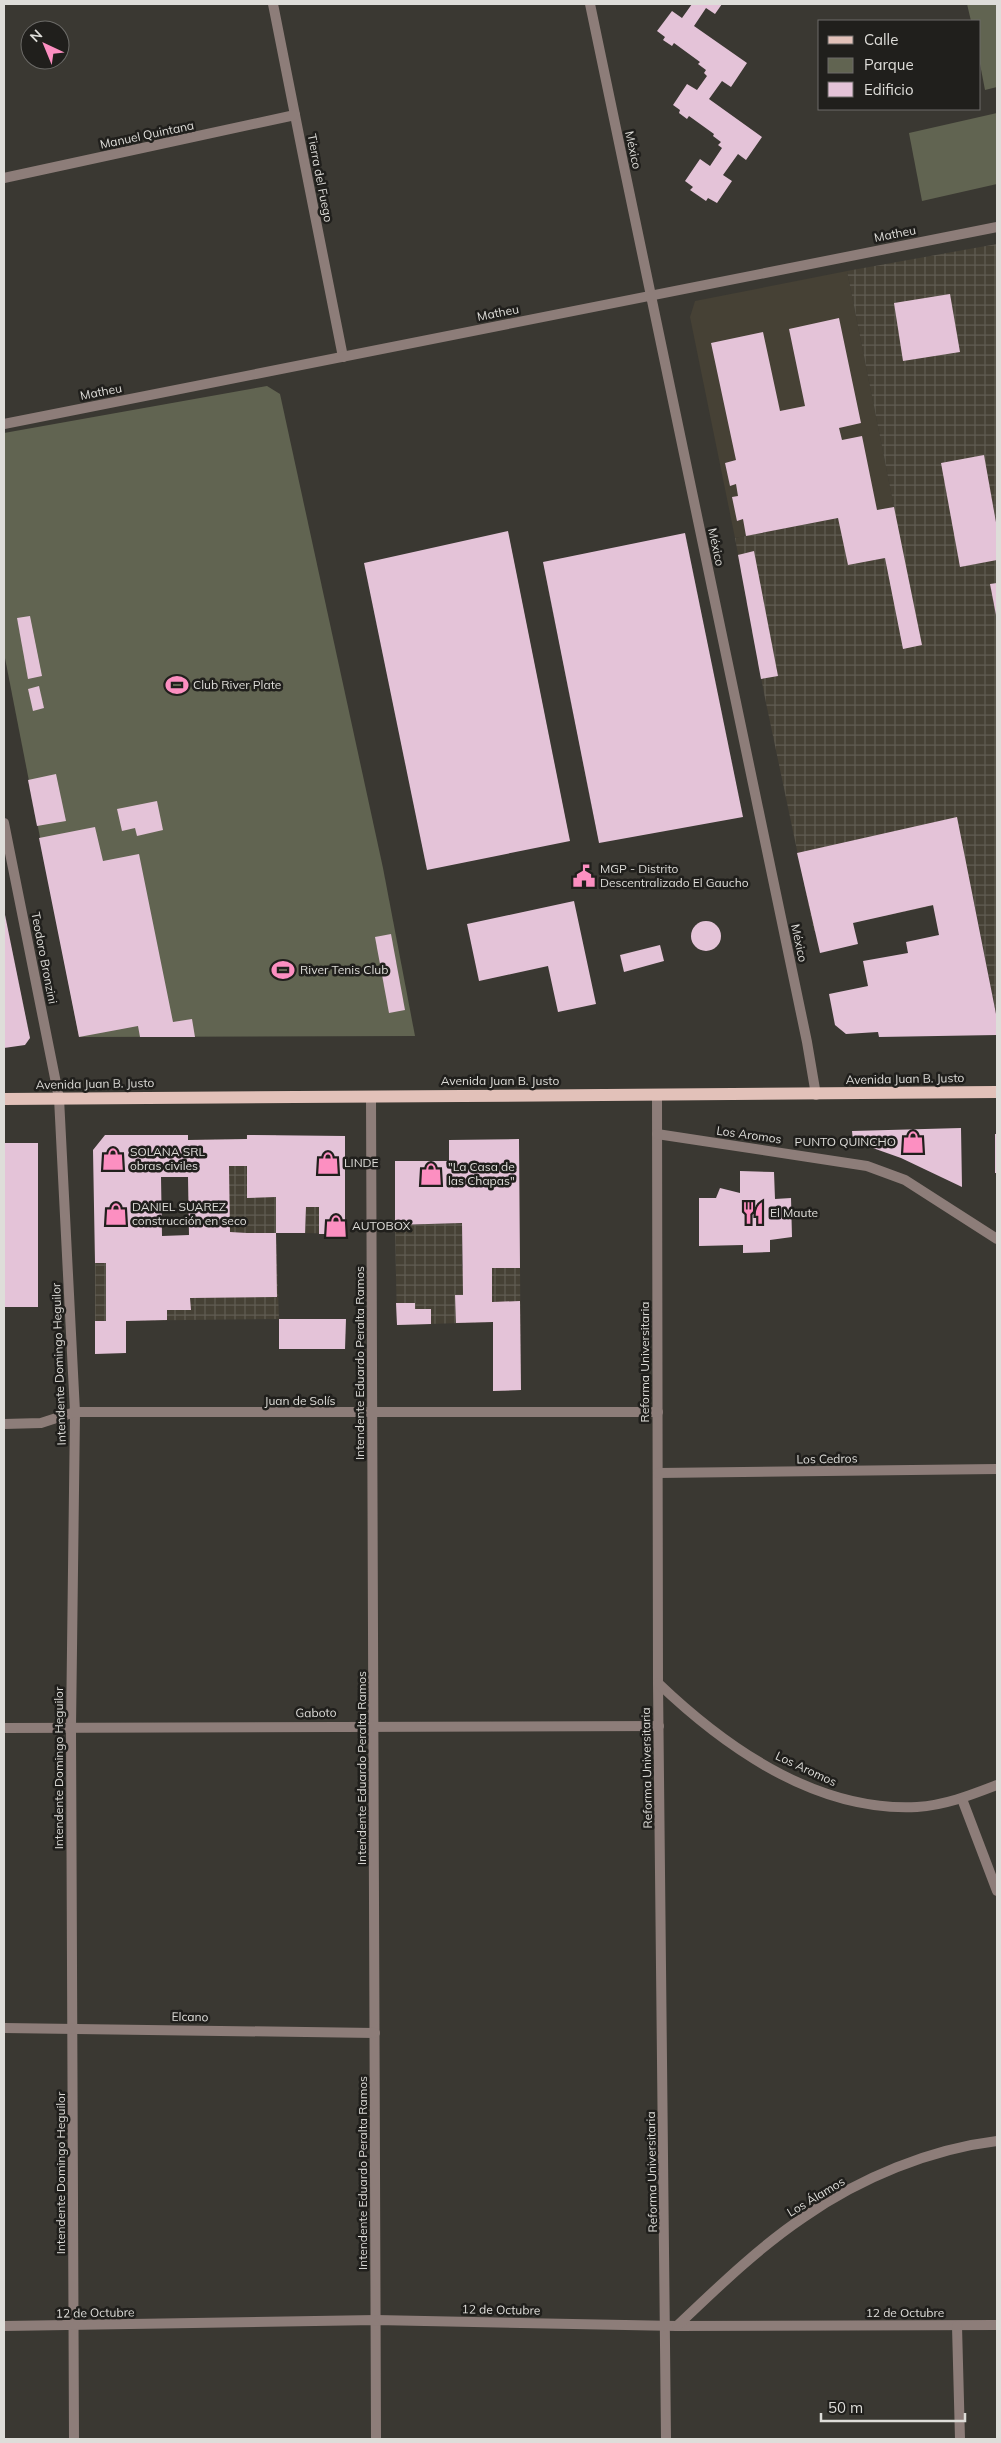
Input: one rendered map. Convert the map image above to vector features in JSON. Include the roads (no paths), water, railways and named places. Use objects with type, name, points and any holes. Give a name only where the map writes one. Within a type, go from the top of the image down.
[{"type":"main road","name":"Avenida Juan B. Justo","points":[[4,1098],[446,1095],[657,1096],[997,1092]]},
{"type":"street","name":"Tierra del Fuego","points":[[273,4],[343,357]]},
{"type":"street","name":"México","points":[[590,4],[805,1032],[816,1095]]},
{"type":"street","name":"Manuel Quintana","points":[[4,178],[295,115]]},
{"type":"street","name":"Matheu","points":[[4,424],[997,227]]},
{"type":"street","name":"Teodoro Bronzini","points":[[4,823],[59,1098]]},
{"type":"street","name":"Reforma Universitaria","points":[[657,1096],[658,1683],[666,2439]]},
{"type":"street","name":"Intendente Eduardo Peralta Ramos","points":[[371,1097],[376,2439]]},
{"type":"street","name":"Intendente Domingo Heguilor","points":[[59,1098],[75,1412],[71,1728],[74,2439]]},
{"type":"street","name":"Los Aromos","points":[[657,1134],[867,1166],[905,1180],[997,1239]]},
{"type":"street","name":"Juan de Solís","points":[[4,1424],[41,1423],[75,1412],[658,1412]]},
{"type":"street","name":"Los Cedros","points":[[658,1473],[997,1469]]},
{"type":"street","name":"Los Aromos","points":[[658,1683],[688,1712],[735,1747],[822,1793],[871,1806],[918,1807],[962,1799],[997,1785]]},
{"type":"street","name":"Gaboto","points":[[4,1728],[374,1725],[659,1726]]},
{"type":"street","points":[[962,1799],[997,1890]]},
{"type":"street","name":"Elcano","points":[[4,2028],[72,2027],[375,2032]]},
{"type":"street","name":"Los Álamos","points":[[677,2326],[757,2253],[804,2216],[852,2189],[922,2158],[972,2144],[997,2141]]},
{"type":"street","name":"12 de Octubre","points":[[4,2326],[376,2320],[666,2326],[997,2325]]},
{"type":"street","points":[[957,2326],[960,2439]]},
{"type":"place","name":"Club River Plate","points":[[177,685]]},
{"type":"place","name":"MGP - Distrito Descentralizado El Gaucho","points":[[584,876]]},
{"type":"place","name":"River Tenis Club","points":[[283,970]]},
{"type":"place","name":"PUNTO QUINCHO","points":[[913,1142]]},
{"type":"place","name":"SOLANA SRL obras civiles","points":[[113,1159]]},
{"type":"place","name":"LINDE","points":[[328,1163]]},
{"type":"place","name":"\"La Casa de las Chapas\"","points":[[431,1174]]},
{"type":"place","name":"El Maute","points":[[753,1213]]},
{"type":"place","name":"DANIEL SUAREZ construcción en seco","points":[[116,1214]]},
{"type":"place","name":"AUTOBOX","points":[[336,1226]]}]
